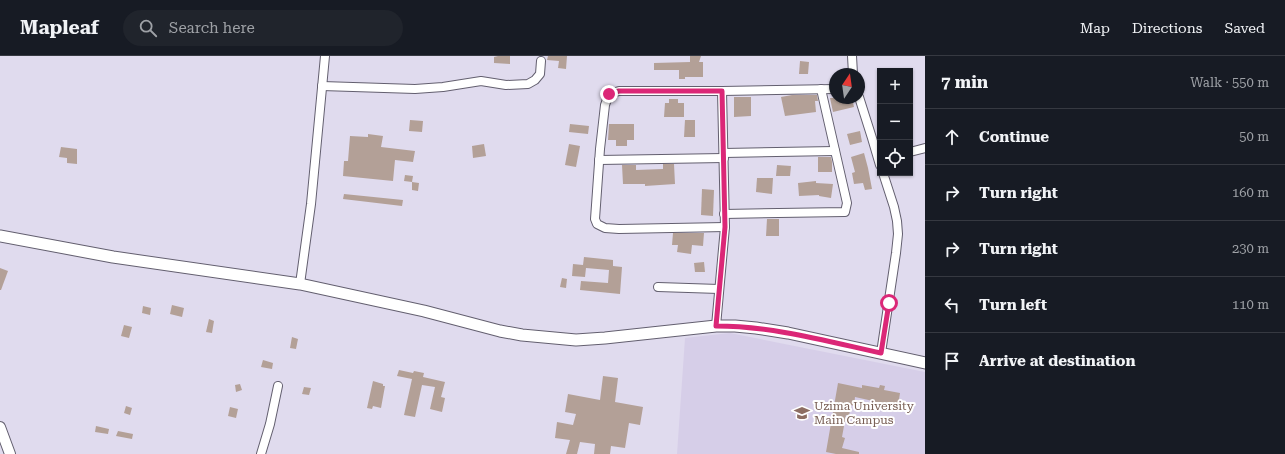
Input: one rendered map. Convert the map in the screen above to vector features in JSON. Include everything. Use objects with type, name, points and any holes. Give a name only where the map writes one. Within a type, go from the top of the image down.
[{"type":"main road","points":[[0,236],[113,257],[300,284],[424,311],[522,335],[576,340],[716,326],[756,328],[788,333],[925,363]]},
{"type":"street","points":[[300,284],[312,204],[325,56]]},
{"type":"street","points":[[852,56],[853,68]]},
{"type":"street","points":[[322,86],[415,89],[443,87],[481,81],[506,85],[528,84],[535,80],[540,74],[541,61]]},
{"type":"street","points":[[724,214],[845,212],[847,203],[821,89]]},
{"type":"street","points":[[725,227],[619,229],[605,228],[597,224],[595,219],[604,105],[609,94],[619,91],[829,89]]},
{"type":"street","points":[[716,326],[725,227],[722,91]]},
{"type":"street","points":[[861,104],[877,154]]},
{"type":"street","points":[[913,151],[925,148]]},
{"type":"street","points":[[599,160],[835,151]]},
{"type":"street","points":[[881,353],[898,234],[894,207],[884,176]]},
{"type":"street","points":[[658,287],[719,289]]},
{"type":"street","points":[[261,454],[270,424],[278,386]]},
{"type":"street","points":[[0,427],[10,454]]},
{"type":"shaded area","name":"Uzima University Main Campus","points":[[730,333],[925,372],[925,454],[677,454],[685,338]]},
{"type":"building","points":[[510,56],[510,64],[494,63],[494,57]]},
{"type":"building","points":[[548,56],[567,56],[566,69],[558,68],[559,61],[547,60]]},
{"type":"building","points":[[690,56],[701,56],[699,62],[703,62],[703,77],[685,77],[685,79],[679,79],[679,70],[654,70],[654,63],[690,62]]},
{"type":"building","points":[[800,61],[809,62],[808,74],[799,74]]},
{"type":"building","points":[[792,95],[817,95],[818,101],[815,101],[816,112],[785,116],[781,97]]},
{"type":"building","points":[[734,97],[751,97],[751,116],[734,117]]},
{"type":"building","points":[[669,99],[678,99],[678,103],[684,103],[684,117],[664,117],[665,103],[669,103]]},
{"type":"building","points":[[831,104],[853,104],[854,107],[833,112]]},
{"type":"building","points":[[410,120],[423,121],[422,132],[409,131]]},
{"type":"building","points":[[685,120],[695,120],[695,137],[684,137]]},
{"type":"building","points":[[570,124],[589,126],[588,134],[569,132]]},
{"type":"building","points":[[609,124],[634,124],[634,140],[627,140],[627,146],[616,146],[616,140],[608,140]]},
{"type":"building","points":[[860,131],[862,142],[850,145],[847,134]]},
{"type":"building","points":[[368,134],[383,136],[381,147],[415,151],[413,162],[395,160],[393,181],[343,176],[344,161],[348,161],[350,136],[368,137]]},
{"type":"building","points":[[484,144],[486,156],[473,158],[472,146]]},
{"type":"building","points":[[569,144],[580,146],[576,167],[565,165]]},
{"type":"building","points":[[61,147],[77,149],[77,164],[67,163],[67,158],[59,157]]},
{"type":"building","points":[[864,153],[872,189],[865,190],[863,183],[854,184],[852,173],[855,172],[851,157]]},
{"type":"building","points":[[818,157],[831,157],[832,172],[818,172]]},
{"type":"building","points":[[663,164],[674,164],[675,184],[645,186],[645,184],[623,184],[622,165],[636,165],[636,170],[663,169]]},
{"type":"building","points":[[777,165],[791,166],[790,176],[776,176]]},
{"type":"building","points":[[405,175],[413,176],[412,182],[404,181]]},
{"type":"building","points":[[757,178],[773,178],[772,194],[756,192]]},
{"type":"building","points":[[816,181],[816,183],[833,184],[831,198],[819,195],[799,196],[798,183]]},
{"type":"building","points":[[412,182],[419,183],[418,191],[412,190]]},
{"type":"building","points":[[702,189],[714,190],[713,216],[701,215]]},
{"type":"building","points":[[344,194],[403,200],[402,206],[343,199]]},
{"type":"building","points":[[767,219],[779,219],[779,236],[766,236]]},
{"type":"building","points":[[673,233],[704,233],[703,246],[692,245],[691,254],[677,252],[678,245],[672,245]]},
{"type":"building","points":[[584,257],[613,260],[613,266],[622,267],[620,294],[580,290],[581,281],[608,283],[609,270],[586,268],[585,277],[572,276],[573,264],[583,265]]},
{"type":"building","points":[[704,262],[705,272],[695,272],[694,263]]},
{"type":"building","points":[[0,268],[8,271],[1,290],[0,290]]},
{"type":"building","points":[[562,278],[567,279],[566,288],[560,287]]},
{"type":"building","points":[[172,305],[184,308],[182,317],[170,314]]},
{"type":"building","points":[[143,306],[151,308],[150,315],[142,313]]},
{"type":"building","points":[[209,319],[214,321],[212,333],[206,332]]},
{"type":"building","points":[[124,325],[132,327],[129,338],[121,336]]},
{"type":"building","points":[[292,337],[298,339],[296,349],[290,348]]},
{"type":"building","points":[[263,360],[273,363],[272,369],[261,367]]},
{"type":"building","points":[[399,370],[413,373],[414,371],[424,373],[423,377],[445,382],[441,397],[445,398],[442,412],[430,409],[435,387],[422,385],[415,417],[404,415],[412,379],[397,376]]},
{"type":"building","points":[[603,376],[618,378],[615,402],[643,407],[640,425],[629,423],[625,448],[611,446],[610,454],[594,454],[595,444],[580,442],[577,454],[566,454],[570,440],[555,438],[557,422],[573,425],[576,414],[565,412],[568,394],[600,400]]},
{"type":"building","points":[[373,381],[385,386],[381,408],[373,406],[372,409],[367,408]]},
{"type":"building","points":[[838,383],[862,388],[862,385],[879,388],[880,385],[885,386],[884,390],[900,393],[898,406],[882,403],[882,408],[875,406],[873,401],[855,397],[854,406],[851,405],[849,416],[846,415],[842,437],[845,438],[842,448],[859,452],[859,454],[836,454],[826,452]]},
{"type":"building","points":[[240,384],[242,390],[236,392],[235,385]]},
{"type":"building","points":[[304,387],[311,388],[309,395],[302,394]]},
{"type":"building","points":[[126,406],[132,408],[130,415],[124,413]]},
{"type":"building","points":[[230,407],[238,409],[236,418],[228,416]]},
{"type":"building","points":[[96,426],[109,429],[108,434],[95,432]]},
{"type":"building","points":[[118,431],[133,434],[132,439],[116,436]]},
{"type":"place","name":"Uzima University Main Campus","points":[[802,413]]},
{"type":"route","points":[[609,94],[619,91],[722,91],[725,227],[716,326],[756,328],[788,333],[881,353],[889,303]]}]
